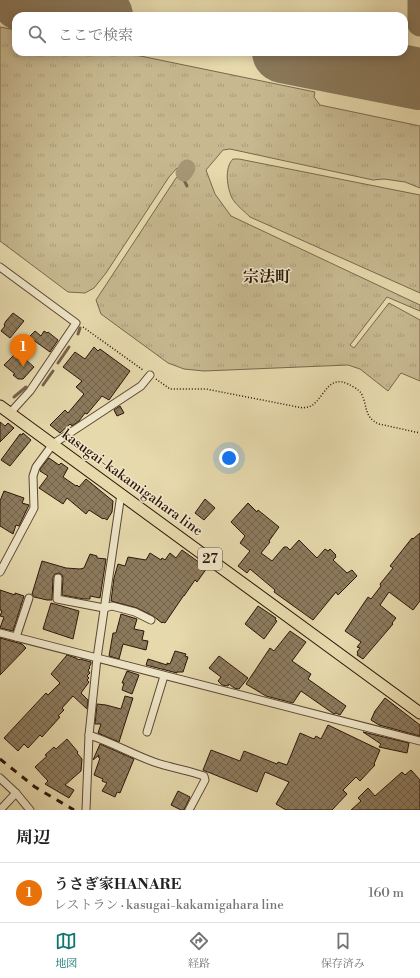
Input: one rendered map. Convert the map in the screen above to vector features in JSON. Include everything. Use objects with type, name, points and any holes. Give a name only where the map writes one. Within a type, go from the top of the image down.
[{"type":"main road","name":"kasugai-kakamigahara line","points":[[0,406],[420,713]]},
{"type":"street","points":[[0,267],[76,323],[30,391],[10,413]]},
{"type":"street","points":[[0,572],[34,508],[33,476],[36,467],[53,444],[141,386],[150,375]]},
{"type":"street","points":[[86,810],[88,735],[97,658],[121,494]]},
{"type":"street","points":[[58,578],[57,599],[104,608],[112,606],[135,612],[151,620]]},
{"type":"street","points":[[16,637],[29,598]]},
{"type":"street","points":[[0,633],[420,741]]},
{"type":"street","points":[[147,732],[164,676]]},
{"type":"street","points":[[88,735],[152,761],[176,769],[188,770],[204,776],[205,780],[189,810]]},
{"type":"street","points":[[0,778],[16,793],[30,810]]},
{"type":"street","points":[[0,810],[16,793]]},
{"type":"path","points":[[76,323],[170,389],[206,389],[303,408],[310,407],[314,404],[333,382],[345,382],[361,393],[368,414],[375,422],[420,433]]},
{"type":"green space","points":[[0,27],[12,29],[12,56],[140,56],[315,92],[314,97],[320,105],[420,126],[420,188],[405,182],[384,179],[373,180],[230,149],[223,150],[206,170],[215,194],[231,216],[420,305],[420,311],[387,297],[350,345],[354,348],[389,303],[420,320],[420,381],[401,373],[388,391],[360,369],[348,365],[204,371],[184,369],[168,363],[101,314],[96,300],[176,178],[181,173],[177,168],[169,177],[106,273],[94,288],[85,293],[68,292],[0,241]]},
{"type":"green space","points":[[233,159],[420,195],[420,293],[250,217],[236,203],[230,194],[227,172]]},
{"type":"building","points":[[13,313],[24,321],[10,338],[1,331],[5,326],[6,321]]},
{"type":"building","points":[[35,331],[41,336],[44,331],[47,333],[48,332],[58,340],[50,352],[29,337]]},
{"type":"building","points":[[94,347],[98,351],[100,349],[130,371],[109,400],[102,396],[87,414],[85,413],[79,421],[72,426],[70,424],[60,433],[50,425],[65,410],[68,413],[84,394],[76,387],[82,381],[63,367],[75,352],[85,359]]},
{"type":"building","points":[[20,349],[28,355],[25,359],[34,367],[23,379],[18,379],[13,375],[15,374],[4,365]]},
{"type":"building","points":[[120,406],[124,413],[117,416],[114,410]]},
{"type":"building","points":[[0,422],[5,426],[8,423],[14,428],[0,442]]},
{"type":"building","points":[[23,433],[31,440],[10,466],[1,460],[20,434],[22,435]]},
{"type":"building","points":[[49,458],[59,465],[61,463],[68,468],[63,477],[76,486],[77,485],[79,487],[86,479],[113,501],[112,512],[107,520],[89,510],[86,514],[67,498],[63,504],[39,488],[48,476],[40,471],[40,469]]},
{"type":"building","points":[[4,491],[24,498],[22,503],[29,505],[19,526],[16,525],[13,534],[0,526],[0,501]]},
{"type":"building","points":[[205,499],[215,508],[204,520],[195,513]]},
{"type":"building","points":[[248,503],[257,512],[258,510],[279,527],[261,553],[272,561],[284,547],[287,547],[290,550],[299,540],[317,558],[325,549],[328,551],[330,549],[336,555],[333,560],[347,573],[352,570],[357,576],[338,595],[336,592],[313,620],[274,592],[275,590],[250,569],[247,573],[238,566],[250,551],[240,543],[245,536],[231,522]]},
{"type":"building","points":[[420,533],[420,601],[413,610],[389,592],[380,605],[396,618],[392,623],[393,624],[363,659],[357,655],[360,648],[357,647],[361,642],[345,631],[368,597],[371,599],[381,586],[380,584],[393,568],[390,566],[412,538],[413,539]]},
{"type":"building","points":[[182,550],[207,568],[197,582],[195,580],[165,623],[162,623],[153,616],[137,608],[111,601],[114,578],[118,564],[125,566],[128,557],[146,560],[150,553],[161,560],[162,558],[165,560],[170,553],[176,558]]},
{"type":"building","points":[[90,554],[97,556],[97,558],[106,559],[100,598],[90,596],[90,599],[84,599],[62,595],[63,578],[59,573],[55,574],[53,577],[52,600],[34,597],[32,594],[42,561],[66,568],[80,569],[84,568]]},
{"type":"building","points":[[0,590],[15,595],[15,593],[24,596],[13,631],[0,628],[4,617],[0,616],[2,611],[0,610]]},
{"type":"building","points":[[51,603],[79,611],[73,639],[43,629]]},
{"type":"building","points":[[258,606],[276,618],[275,620],[277,621],[264,639],[245,624]]},
{"type":"building","points":[[121,614],[137,619],[134,629],[144,631],[142,640],[148,641],[146,650],[123,644],[119,659],[109,656],[113,633],[116,633]]},
{"type":"building","points":[[290,631],[306,642],[292,661],[311,674],[308,679],[346,706],[340,715],[336,713],[334,714],[301,691],[293,703],[266,696],[246,684],[270,648],[274,651]]},
{"type":"building","points":[[0,638],[22,644],[26,648],[0,675]]},
{"type":"building","points":[[175,651],[186,654],[185,656],[188,657],[183,672],[177,673],[146,665],[148,659],[167,665],[167,663],[170,664]]},
{"type":"building","points":[[67,655],[79,660],[91,662],[88,670],[90,673],[87,676],[89,678],[87,680],[89,682],[81,693],[88,700],[87,709],[73,696],[62,708],[64,710],[58,716],[60,717],[42,737],[40,735],[28,748],[24,744],[18,751],[4,738],[46,693],[48,695],[60,683],[51,674]]},
{"type":"building","points":[[219,656],[248,678],[239,689],[234,688],[229,684],[228,686],[222,685],[218,681],[221,677],[209,668]]},
{"type":"building","points":[[127,671],[139,675],[132,694],[122,690],[124,683],[122,683]]},
{"type":"building","points":[[125,696],[133,698],[119,742],[98,733],[101,724],[95,724],[97,704],[121,709]]},
{"type":"building","points":[[385,698],[420,725],[420,736],[379,725],[371,720],[375,711]]},
{"type":"building","points":[[328,725],[380,750],[374,764],[375,765],[360,781],[356,777],[343,790],[347,794],[332,810],[286,810],[276,804],[289,782],[265,772],[257,792],[203,770],[211,750],[240,761],[244,751],[277,764],[278,762],[287,765],[300,733],[314,739],[316,736],[321,739]]},
{"type":"building","points":[[363,732],[409,743],[407,753],[379,747],[381,744]]},
{"type":"building","points":[[67,739],[82,759],[81,771],[65,785],[74,790],[69,798],[45,784],[48,781],[35,767],[54,747],[56,749]]},
{"type":"building","points":[[100,744],[134,759],[120,793],[117,792],[115,797],[102,791],[107,783],[102,781],[103,779],[94,775],[100,758],[98,757],[99,755],[93,760]]},
{"type":"building","points":[[411,770],[420,780],[420,810],[351,810],[361,801],[358,798],[368,788],[375,796],[402,772],[405,775]]},
{"type":"building","points":[[178,791],[190,797],[184,810],[171,805]]},
{"type":"waterway","points":[[184,173],[187,168]]},
{"type":"waterway","points":[[184,173],[184,180],[187,186]]},
{"type":"waterway","points":[[78,334],[80,328]]},
{"type":"waterway","points":[[58,363],[69,347]]},
{"type":"waterway","points":[[43,385],[53,371]]},
{"type":"waterway","points":[[14,397],[26,387]]},
{"type":"taxiway","points":[[420,0],[420,24]]},
{"type":"runway","points":[[22,0],[82,12]]},
{"type":"runway","points":[[303,56],[420,79]]},
{"type":"railway","points":[[0,759],[35,787],[74,810]]},
{"type":"place","name":"うさぎ家HANARE","points":[[23,367]]},
{"type":"district","name":"宗法町","points":[[267,277]]}]
